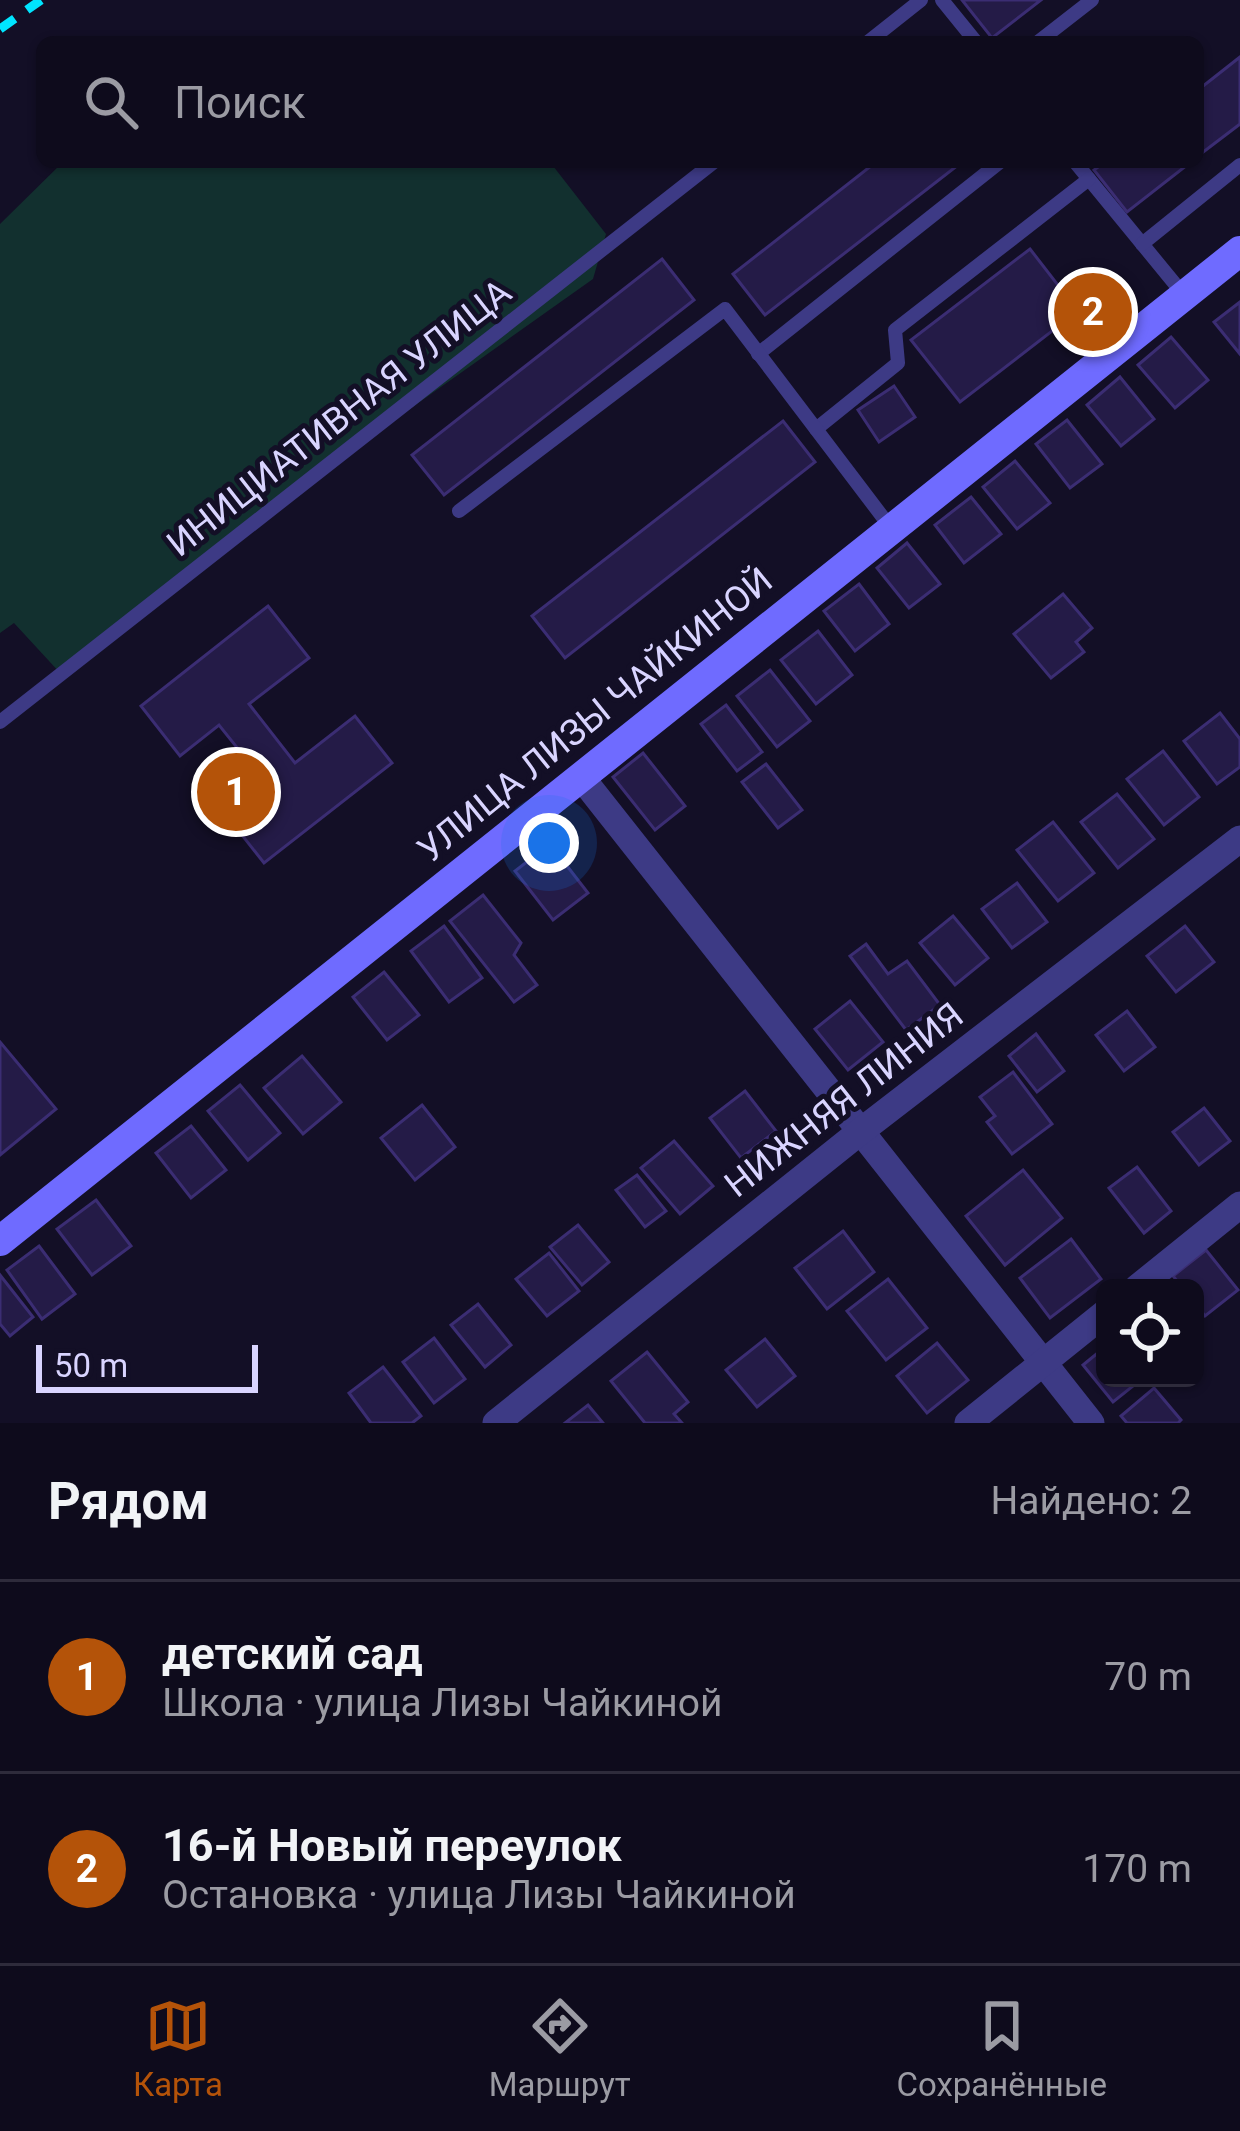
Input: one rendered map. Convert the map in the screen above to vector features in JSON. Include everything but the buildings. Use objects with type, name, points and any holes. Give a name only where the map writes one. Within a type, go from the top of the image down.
[{"type":"main road","name":"УЛИЦА ЛИЗЫ ЧАЙКИНОЙ","points":[[0,1241],[1240,250]]},
{"type":"street","points":[[581,777],[1091,1423]]},
{"type":"street","name":"НИЖНЯЯ ЛИНИЯ","points":[[496,1423],[861,1131],[1240,838]]},
{"type":"street","points":[[1148,1279],[1240,1205]]},
{"type":"street","points":[[968,1423],[1096,1320]]},
{"type":"lane","points":[[876,36],[921,0]]},
{"type":"lane","points":[[942,0],[971,36]]},
{"type":"lane","points":[[1046,36],[1092,0]]},
{"type":"lane","points":[[1142,244],[1240,165]]},
{"type":"lane","name":"ИНИЦИАТИВНАЯ УЛИЦА","points":[[0,722],[706,168]]},
{"type":"lane","points":[[758,354],[992,168]]},
{"type":"lane","points":[[1080,168],[1184,295]]},
{"type":"lane","points":[[815,429],[898,363],[895,330],[1089,179]]},
{"type":"lane","points":[[459,511],[725,309],[891,528]]},
{"type":"green space","points":[[57,168],[555,168],[606,234],[593,279],[304,484],[61,674],[14,623],[0,633],[0,224]]},
{"type":"railway","points":[[0,29],[41,0]]},
{"type":"place","name":"16-й Новый переулок","points":[[1093,312]]},
{"type":"place","name":"детский сад","points":[[236,792]]}]
